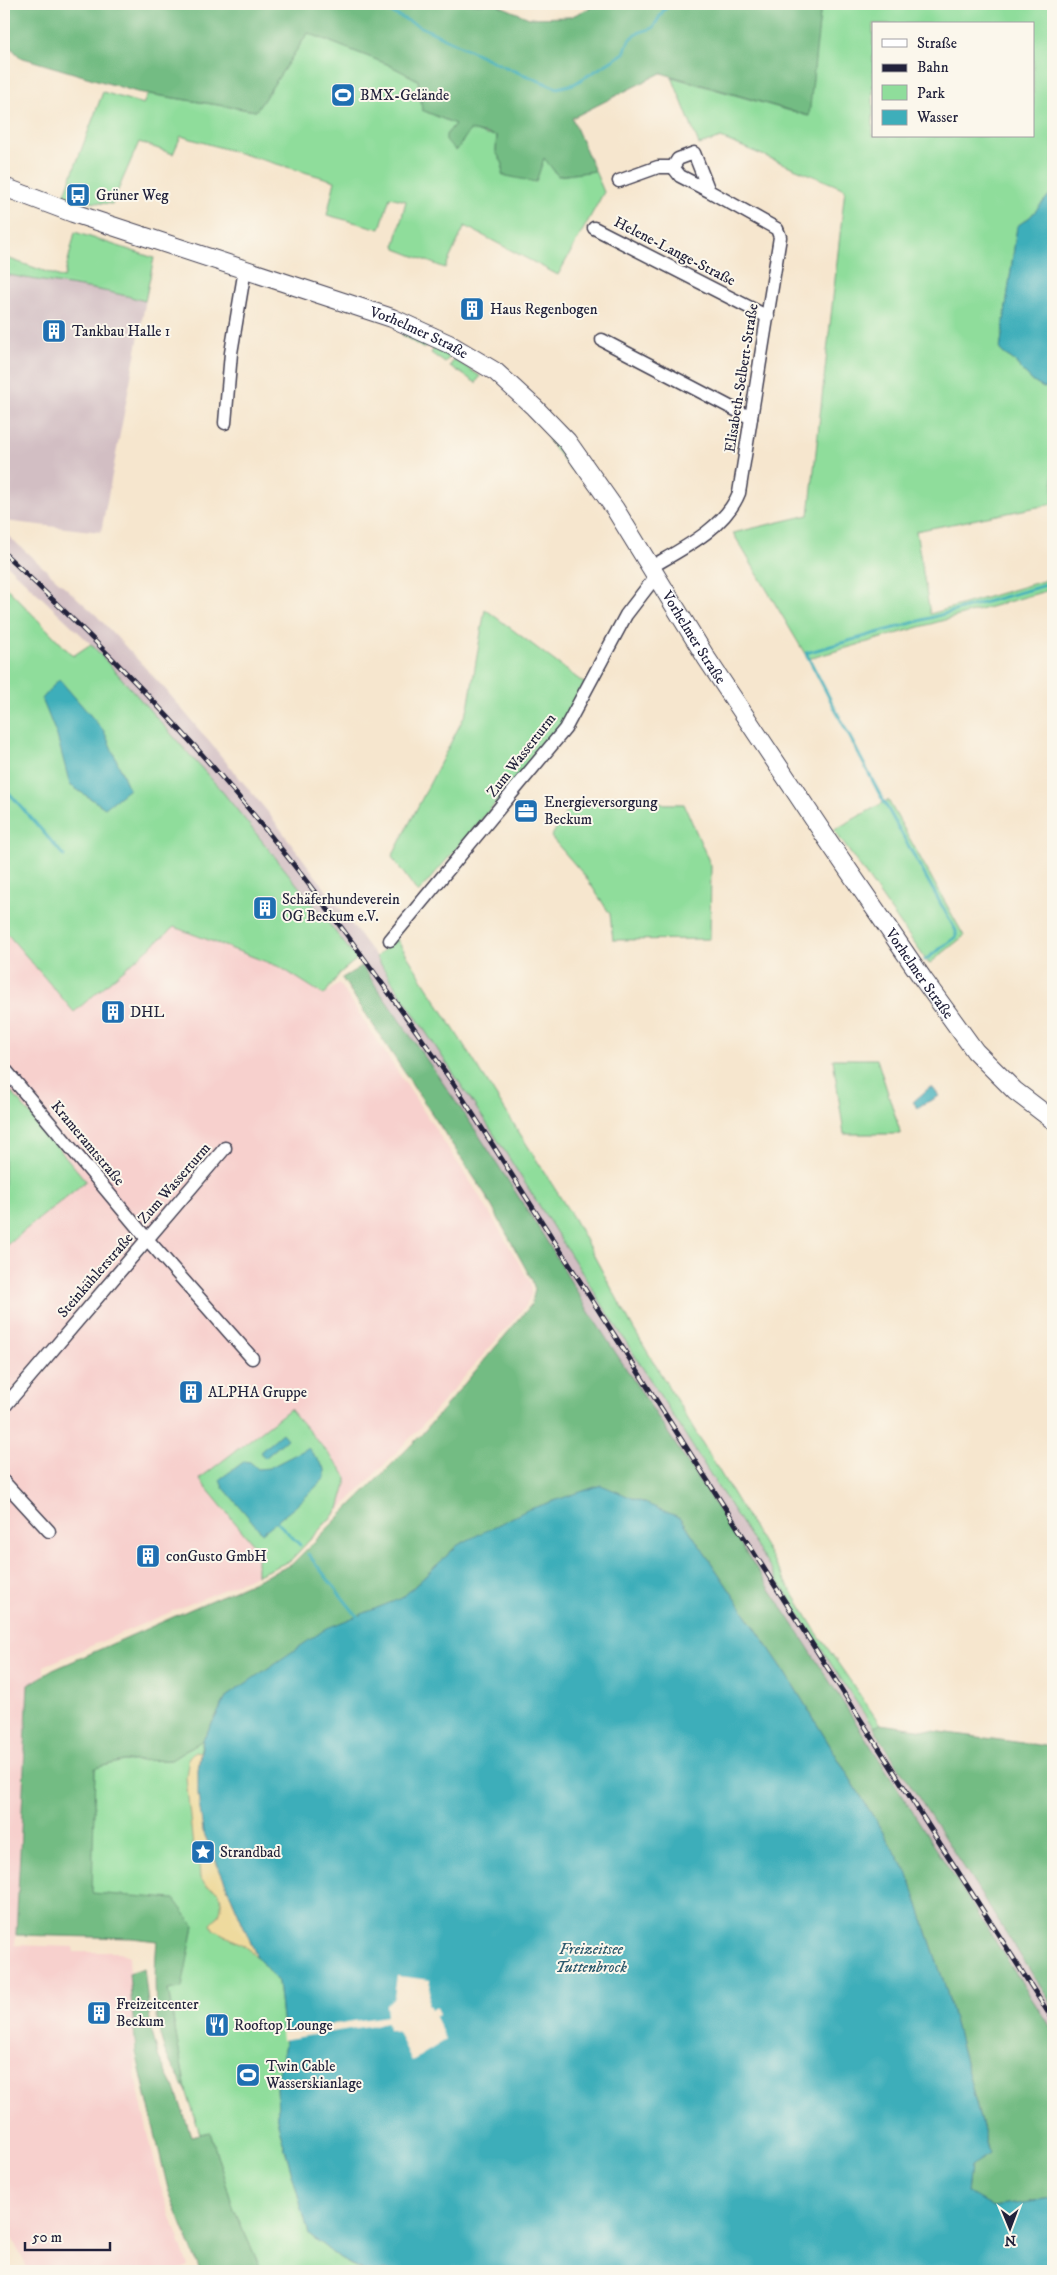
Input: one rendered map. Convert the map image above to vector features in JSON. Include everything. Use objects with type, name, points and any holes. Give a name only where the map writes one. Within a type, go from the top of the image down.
[{"type":"street","points":[[619,181],[658,167],[672,167],[678,160],[694,153],[709,191]]},
{"type":"street","name":"Elisabeth-Selbert-Straße","points":[[653,571],[726,516],[734,505],[739,493],[780,237],[777,229],[680,176],[672,167]]},
{"type":"street","name":"Vorhelmer Straße","points":[[4,187],[83,216],[392,318],[449,344],[496,372],[567,441],[615,509],[707,659],[929,987],[975,1051],[1015,1092],[1053,1120]]},
{"type":"street","name":"Helene-Lange-Straße","points":[[594,228],[768,317]]},
{"type":"street","points":[[225,423],[231,353],[245,269]]},
{"type":"street","points":[[602,340],[751,418]]},
{"type":"street","name":"Zum Wasserturm","points":[[390,940],[565,729],[626,615],[653,571]]},
{"type":"street","name":"Krameramtstraße","points":[[4,1068],[147,1239]]},
{"type":"street","name":"Zum Wasserturm","points":[[147,1239],[225,1148]]},
{"type":"street","name":"Steinkühlerstraße","points":[[4,1407],[147,1239],[252,1358]]},
{"type":"street","points":[[4,1482],[49,1531]]},
{"type":"shaded area","points":[[75,232],[154,258],[101,532],[4,521],[4,257],[64,278]]},
{"type":"shaded area","points":[[4,532],[96,615],[166,690],[267,811],[376,957],[495,1136],[833,1667],[1053,2006],[1053,2032],[800,1635],[589,1312],[543,1235],[478,1134],[362,966],[221,790],[91,644],[4,562]]},
{"type":"shaded area","points":[[174,927],[280,967],[324,995],[339,983],[479,1195],[530,1282],[532,1292],[526,1306],[418,1430],[290,1561],[44,1666],[44,1674],[28,1685],[15,1945],[73,1947],[74,1952],[119,1952],[129,1956],[136,2081],[160,2185],[188,2266],[176,2271],[29,2271],[4,2223],[4,930],[74,1012]]},
{"type":"green space","points":[[4,4],[496,4],[529,18],[570,17],[599,4],[821,4],[809,116],[661,73],[572,118],[595,171],[558,176],[544,158],[536,182],[502,175],[503,164],[496,152],[497,136],[470,130],[456,151],[446,140],[446,135],[455,124],[422,110],[418,80],[387,64],[308,33],[256,111],[137,92],[20,57],[4,40]]},
{"type":"green space","points":[[821,4],[1053,4],[1053,191],[1030,217],[1017,227],[1000,350],[1013,360],[1035,383],[1044,388],[1053,384],[1053,504],[916,531],[930,614],[1053,578],[1053,589],[808,659],[733,533],[809,515],[845,189],[721,138],[699,145],[672,77],[808,116]]},
{"type":"green space","points":[[308,33],[387,64],[418,80],[422,110],[455,124],[446,135],[456,151],[470,129],[486,135],[497,136],[496,151],[503,164],[544,157],[558,176],[595,171],[604,192],[558,275],[465,226],[445,268],[396,249],[395,244],[406,201],[390,197],[380,229],[327,215],[335,181],[181,136],[173,154],[139,142],[112,204],[88,202],[64,196],[103,92],[143,104],[148,94],[256,111]]},
{"type":"green space","points":[[75,232],[154,258],[145,301],[110,292],[4,274],[4,257],[64,278]]},
{"type":"green space","points":[[403,333],[427,344],[424,349],[402,335]]},
{"type":"green space","points":[[434,348],[450,356],[445,363],[431,353]]},
{"type":"green space","points":[[454,359],[480,376],[476,383],[450,366]]},
{"type":"green space","points":[[550,438],[574,468],[571,470],[548,440]]},
{"type":"green space","points":[[4,585],[73,656],[91,644],[221,790],[357,959],[340,973],[324,995],[280,967],[174,927],[74,1012],[4,930]]},
{"type":"green space","points":[[485,609],[585,684],[562,726],[418,893],[392,857],[468,709]]},
{"type":"green space","points":[[888,800],[964,936],[929,964],[834,830]]},
{"type":"green space","points":[[572,803],[684,804],[711,866],[710,939],[613,940],[610,914],[585,876],[551,837]]},
{"type":"green space","points":[[396,938],[574,1219],[633,1328],[815,1630],[880,1724],[873,1727],[833,1667],[495,1136],[376,957]]},
{"type":"green space","points":[[362,966],[478,1134],[543,1235],[589,1312],[800,1635],[1053,2032],[1053,2199],[993,2207],[967,2193],[970,2166],[989,2153],[946,1989],[907,1872],[787,1675],[681,1518],[458,1545],[402,1598],[227,1696],[203,1740],[171,1760],[123,1761],[95,1768],[92,1893],[174,1899],[194,1926],[182,1988],[168,1990],[186,2090],[169,2060],[162,2044],[159,2030],[155,1984],[157,1941],[132,1938],[16,1935],[28,1685],[53,1670],[291,1565],[422,1434],[531,1305],[535,1290],[532,1280],[485,1194],[342,978]]},
{"type":"green space","points":[[833,1059],[877,1059],[901,1134],[844,1134]]},
{"type":"green space","points":[[4,1083],[86,1181],[4,1247]]},
{"type":"green space","points":[[290,1409],[340,1467],[346,1476],[346,1484],[339,1509],[290,1561],[257,1575],[257,1549],[199,1479]]},
{"type":"green space","points":[[880,1724],[1053,1747],[1053,2006],[873,1727]]},
{"type":"green space","name":"Strandbad","points":[[203,1740],[200,1753],[206,1838],[257,1957],[278,1982],[285,2045],[277,2083],[278,2124],[309,2234],[340,2259],[362,2271],[262,2271],[234,2210],[210,2132],[200,2134],[186,2090],[168,1990],[194,1926],[91,1893],[95,1768],[123,1761],[171,1760]]},
{"type":"green space","points":[[144,1968],[151,2029],[159,2058],[176,2091],[191,2136],[210,2132],[234,2210],[262,2271],[200,2271],[168,2189],[136,2052],[129,1973]]},
{"type":"sand","name":"Strandbad","points":[[194,1752],[200,1753],[198,1770],[203,1831],[257,1957],[245,1946],[213,1929],[211,1924],[215,1921],[221,1910],[221,1901],[219,1892],[206,1885],[200,1878],[199,1863],[194,1857],[186,1777],[189,1757]]},
{"type":"water","points":[[1053,191],[1053,384],[1044,388],[1031,380],[1013,360],[1000,350],[1017,226],[1030,217]]},
{"type":"water","points":[[59,679],[104,731],[129,789],[105,808],[70,785],[57,736],[42,699]]},
{"type":"water","points":[[929,1088],[933,1088],[939,1096],[918,1108],[913,1102]]},
{"type":"water","points":[[282,1433],[287,1439],[265,1458],[260,1452]]},
{"type":"water","points":[[308,1448],[325,1469],[325,1478],[295,1507],[262,1533],[223,1487],[220,1479],[245,1461],[250,1462],[258,1469],[269,1468]]},
{"type":"water","name":"Freizeitsee Tuttenbrock","points":[[601,1485],[681,1518],[787,1675],[907,1872],[946,1989],[989,2154],[970,2166],[967,2192],[993,2207],[1053,2199],[1053,2271],[364,2271],[340,2259],[309,2234],[278,2124],[277,2083],[285,2045],[278,1982],[257,1957],[203,1831],[198,1794],[198,1770],[203,1740],[227,1696],[327,1628],[402,1598],[458,1545],[527,1510]]},
{"type":"pier","points":[[397,1976],[431,1980],[428,2003],[431,2009],[436,2007],[439,2015],[435,2017],[446,2040],[412,2061],[398,2032],[388,2029],[387,2023],[282,2040],[281,2032],[387,2016],[386,2005],[394,1997]]},
{"type":"waterway","points":[[373,4],[505,67],[557,88],[574,84],[624,53],[629,40],[640,32],[653,28],[663,11],[671,4]]},
{"type":"waterway","points":[[925,960],[956,937],[956,931],[879,793],[806,653],[1053,583]]},
{"type":"waterway","points":[[4,794],[11,795],[64,856]]},
{"type":"waterway","points":[[277,1522],[300,1545]]},
{"type":"waterway","points":[[308,1554],[357,1616]]},
{"type":"railway","points":[[4,553],[118,664],[172,721],[256,817],[343,929],[453,1083],[1053,2020]]},
{"type":"place","name":"BMX-Gelände","points":[[343,95]]},
{"type":"place","name":"Grüner Weg","points":[[78,195]]},
{"type":"place","name":"Haus Regenbogen","points":[[472,309]]},
{"type":"place","name":"Tankbau Halle 1","points":[[54,331]]},
{"type":"place","name":"Energieversorgung Beckum","points":[[526,811]]},
{"type":"place","name":"Schäferhundeverein OG Beckum e.V.","points":[[265,908]]},
{"type":"place","name":"DHL","points":[[113,1012]]},
{"type":"place","name":"ALPHA Gruppe","points":[[191,1392]]},
{"type":"place","name":"conGusto GmbH","points":[[148,1556]]},
{"type":"place","name":"Strandbad","points":[[203,1852]]},
{"type":"place","name":"Freizeitcenter Beckum","points":[[99,2013]]},
{"type":"place","name":"Rooftop Lounge","points":[[217,2025]]},
{"type":"place","name":"Twin Cable Wasserskianlage","points":[[248,2075]]}]
